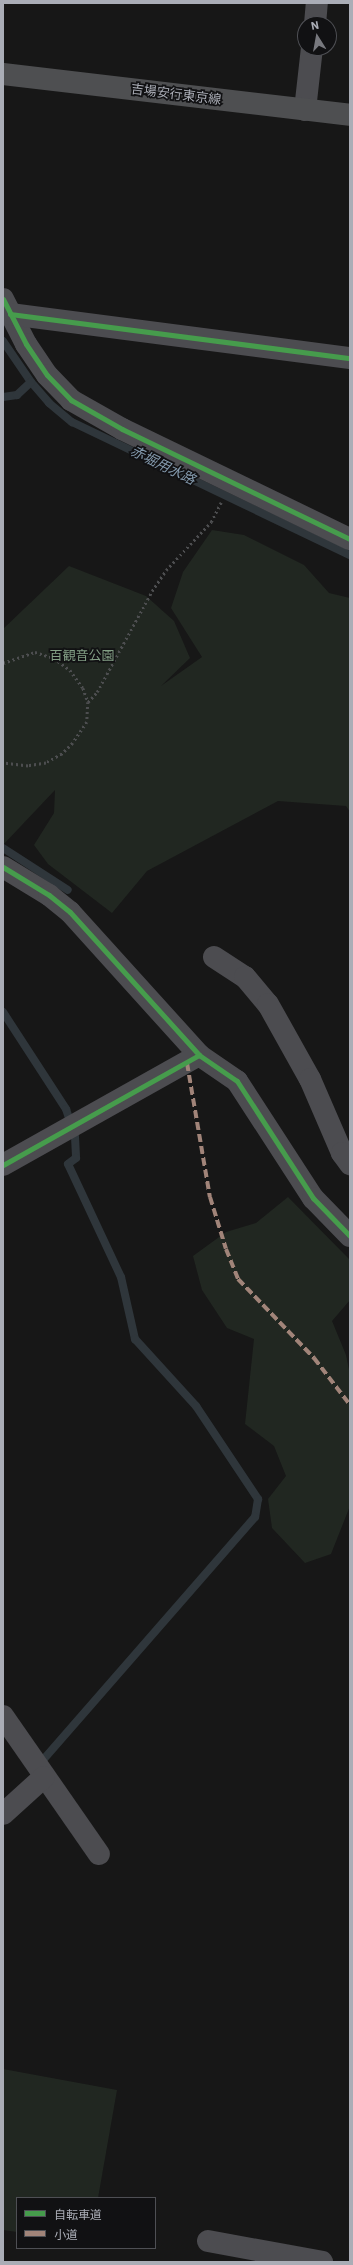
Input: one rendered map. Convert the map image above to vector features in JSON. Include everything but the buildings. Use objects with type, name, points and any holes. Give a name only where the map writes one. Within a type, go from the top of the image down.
[{"type":"main road","name":"吉場安行東京線","points":[[3,74],[350,115]]},
{"type":"street","points":[[316,16],[317,3]]},
{"type":"street","points":[[305,110],[311,56]]},
{"type":"street","points":[[7,306],[350,358]]},
{"type":"street","points":[[7,306],[38,362],[71,400],[122,429],[350,539]]},
{"type":"street","points":[[3,867],[49,895],[70,912],[199,1055],[237,1081],[312,1198],[350,1236]]},
{"type":"street","points":[[214,957],[245,977],[268,1004],[310,1079],[342,1153],[350,1164]]},
{"type":"street","points":[[3,1165],[199,1055]]},
{"type":"street","points":[[3,1716],[44,1777],[100,1854]]},
{"type":"street","points":[[3,1814],[44,1777]]},
{"type":"street","points":[[208,2241],[322,2262]]},
{"type":"path","points":[[88,702],[97,692],[152,591],[166,570],[210,522],[232,483]]},
{"type":"path","points":[[3,663],[35,652],[54,658],[70,670],[82,688],[88,702],[87,722],[73,743],[62,754],[46,763],[28,766],[3,763]]},
{"type":"green space","name":"百観音公園","points":[[212,530],[244,535],[304,565],[329,593],[350,598],[350,812],[346,806],[278,801],[147,871],[112,913],[48,864],[34,845],[54,813],[55,790],[3,845],[3,629],[69,566],[146,596],[174,621],[190,658],[161,686],[202,657],[171,608],[183,572]]},
{"type":"green space","points":[[288,1197],[350,1260],[350,1300],[332,1321],[346,1355],[350,1375],[350,1506],[331,1554],[305,1563],[272,1528],[268,1499],[286,1476],[274,1446],[245,1424],[254,1339],[227,1328],[202,1290],[193,1256],[226,1232],[256,1223]]},
{"type":"green space","points":[[3,2069],[117,2090],[98,2197],[16,2197],[16,2232],[3,2230]]},
{"type":"waterway","name":"赤堀用水路","points":[[3,341],[31,382],[49,403],[72,422],[350,555]]},
{"type":"waterway","points":[[3,397],[17,395],[31,382]]},
{"type":"waterway","points":[[3,848],[68,890]]},
{"type":"waterway","points":[[3,1012],[66,1109],[75,1137],[76,1158],[68,1164],[121,1277],[135,1339],[196,1406],[258,1499],[255,1517],[43,1760]]},
{"type":"marked path","points":[[187,1063],[210,1197],[226,1249],[238,1279],[314,1358],[350,1405]]},
{"type":"cycle path","points":[[3,299],[26,344],[47,375],[71,400],[122,429],[350,539]]},
{"type":"cycle path","points":[[10,314],[350,358]]},
{"type":"cycle path","points":[[3,867],[49,895],[70,912],[199,1055],[237,1081],[313,1198],[350,1236]]},
{"type":"cycle path","points":[[3,1165],[199,1055]]}]
